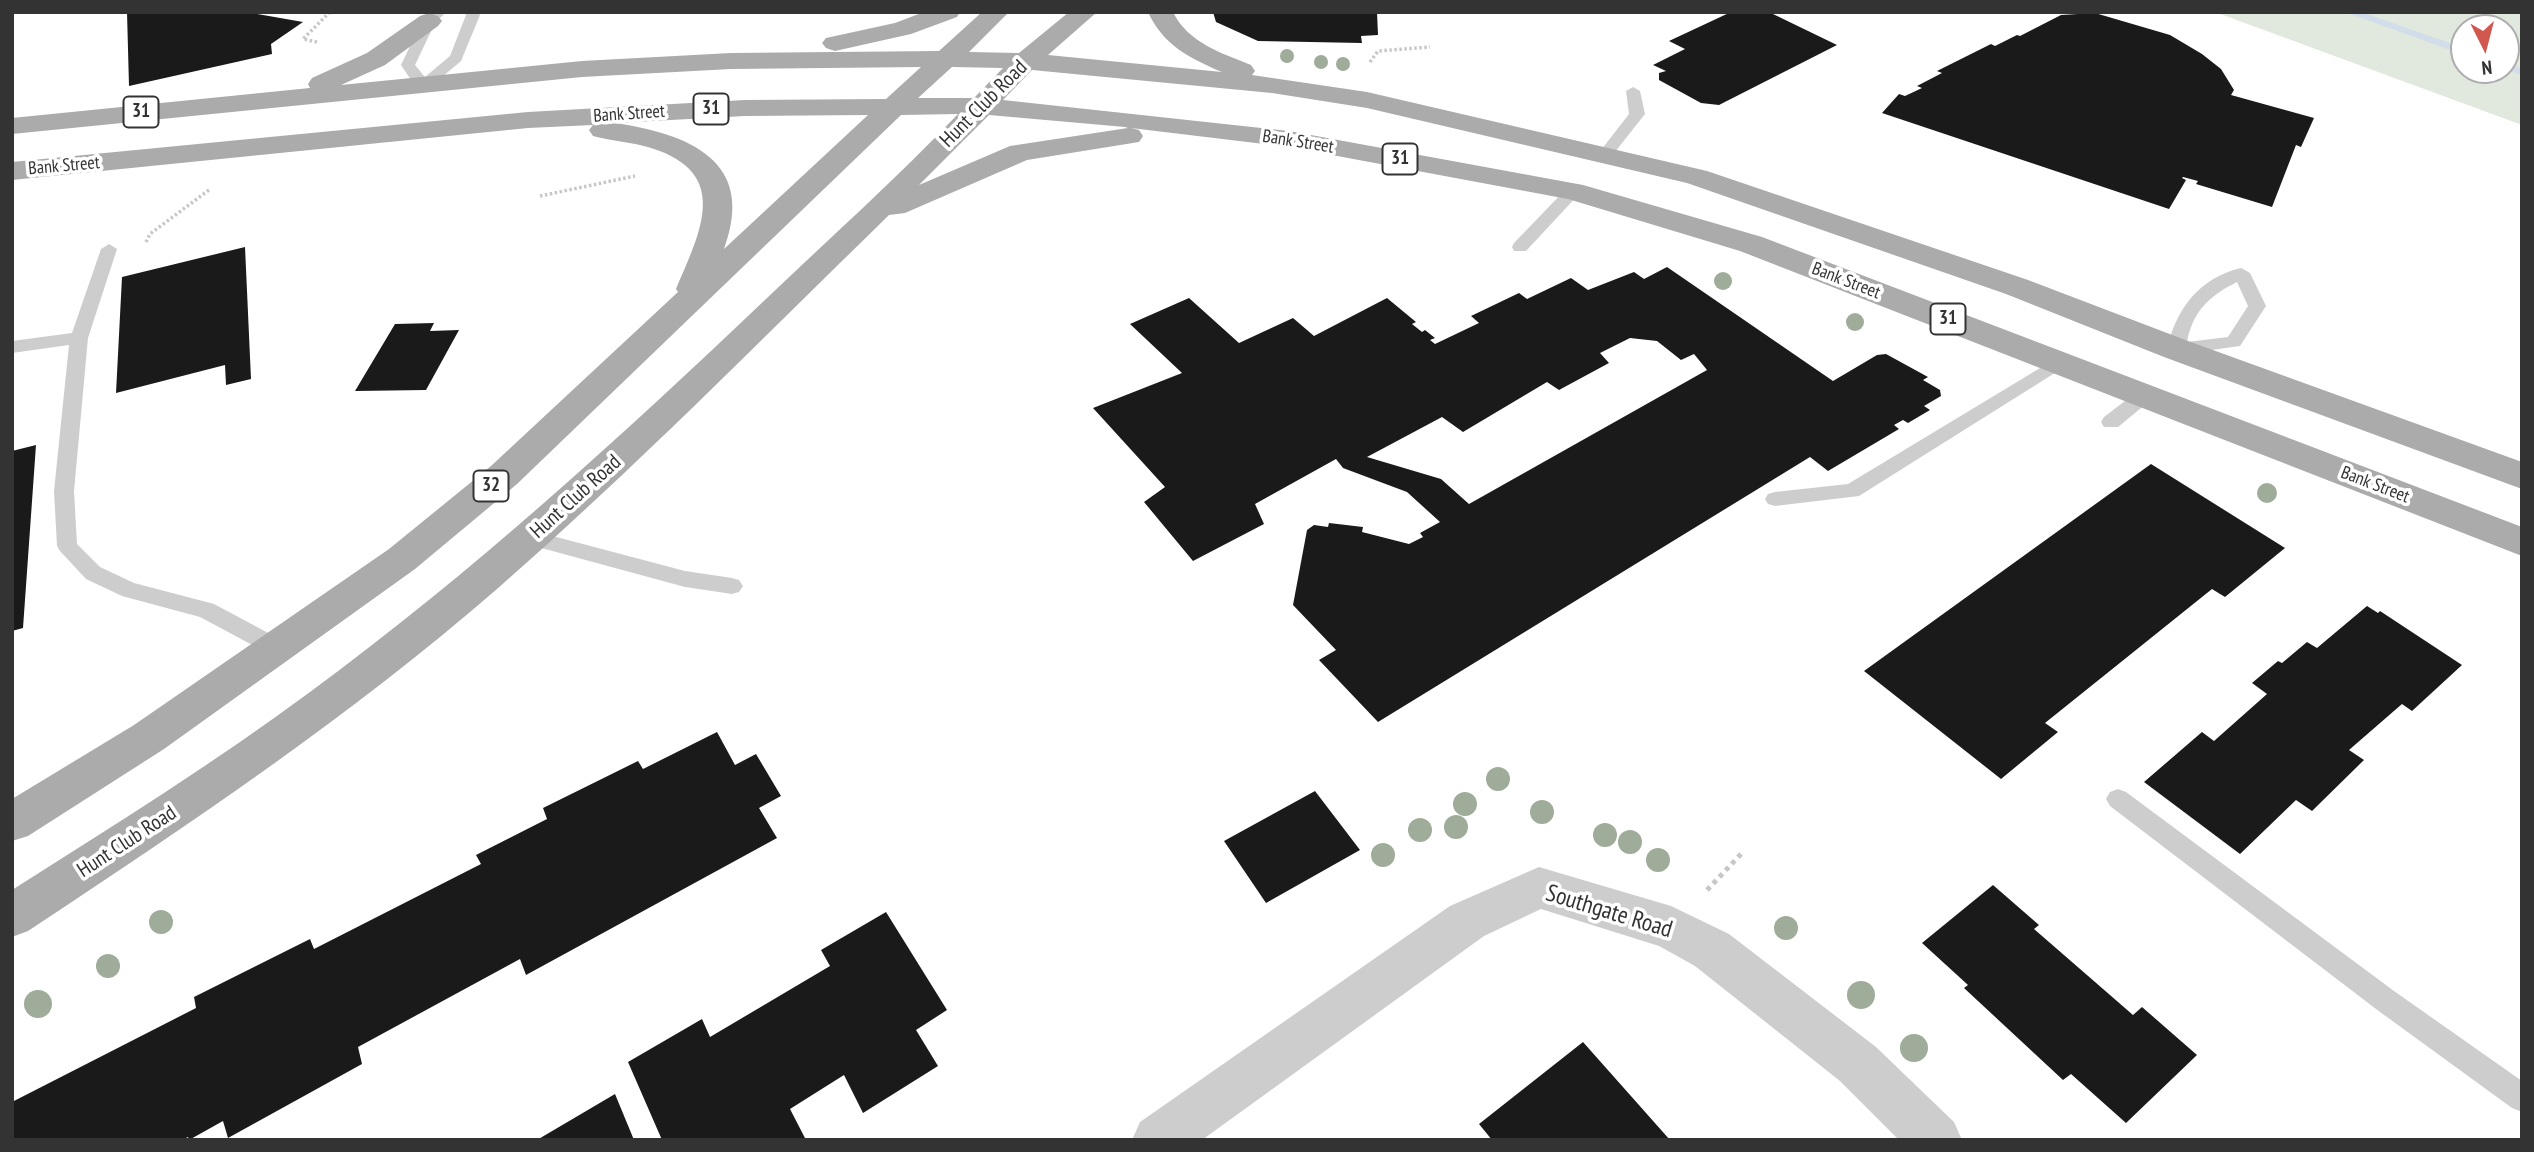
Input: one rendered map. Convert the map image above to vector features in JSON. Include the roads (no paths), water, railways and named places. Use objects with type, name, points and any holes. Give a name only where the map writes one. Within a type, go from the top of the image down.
[{"type":"main road","points":[[731,61],[902,29],[948,12]]},
{"type":"main road","name":"32","points":[[12,822],[149,737],[278,649],[402,559],[504,475],[997,12]]},
{"type":"main road","name":"Hunt Club Road","points":[[12,916],[213,785],[326,703],[482,580],[624,453],[870,218],[1025,61],[1085,12]]},
{"type":"main road","points":[[1160,12],[1163,22],[1181,43],[1272,85]]},
{"type":"main road","points":[[262,100],[334,80],[376,59],[434,17]]},
{"type":"main road","name":"31","points":[[12,126],[582,69],[731,61],[1025,61],[1272,85],[1367,100],[1697,177],[2017,287],[2176,349],[2522,476]]},
{"type":"main road","points":[[399,134],[424,85]]},
{"type":"main road","name":"Bank Street","points":[[12,171],[528,120],[745,108],[983,106],[1227,131],[1350,150],[1573,191],[1751,244],[2145,394],[2522,542]]},
{"type":"main road","points":[[528,120],[635,134],[663,141],[686,152],[704,166],[719,197],[718,217],[712,241],[686,303]]},
{"type":"main road","points":[[870,218],[1020,152],[1115,138],[1227,131]]},
{"type":"main road","points":[[1573,191],[1606,154]]},
{"type":"main road","points":[[2145,394],[2176,349]]},
{"type":"street","name":"Southgate Road","points":[[1158,1140],[1467,921],[1539,888],[1671,928],[1712,950],[1858,1063],[1936,1140]]},
{"type":"lane","points":[[434,17],[408,65],[424,85],[456,58],[473,15],[471,12]]},
{"type":"lane","points":[[1606,154],[1637,114],[1633,91]]},
{"type":"lane","points":[[1520,247],[1573,191]]},
{"type":"lane","points":[[109,249],[79,338],[64,491],[67,546],[93,573],[136,594],[206,610],[278,649]]},
{"type":"lane","points":[[2241,273],[2257,306],[2234,342],[2176,349],[2180,323],[2203,291],[2241,273]]},
{"type":"lane","points":[[12,347],[79,338]]},
{"type":"lane","points":[[1775,499],[1852,491],[2060,362]]},
{"type":"lane","points":[[2111,422],[2145,394]]},
{"type":"lane","points":[[530,538],[685,579],[732,586]]},
{"type":"lane","points":[[2118,799],[2385,1000],[2522,1098]]},
{"type":"waterway","points":[[2350,12],[2450,47]]}]
